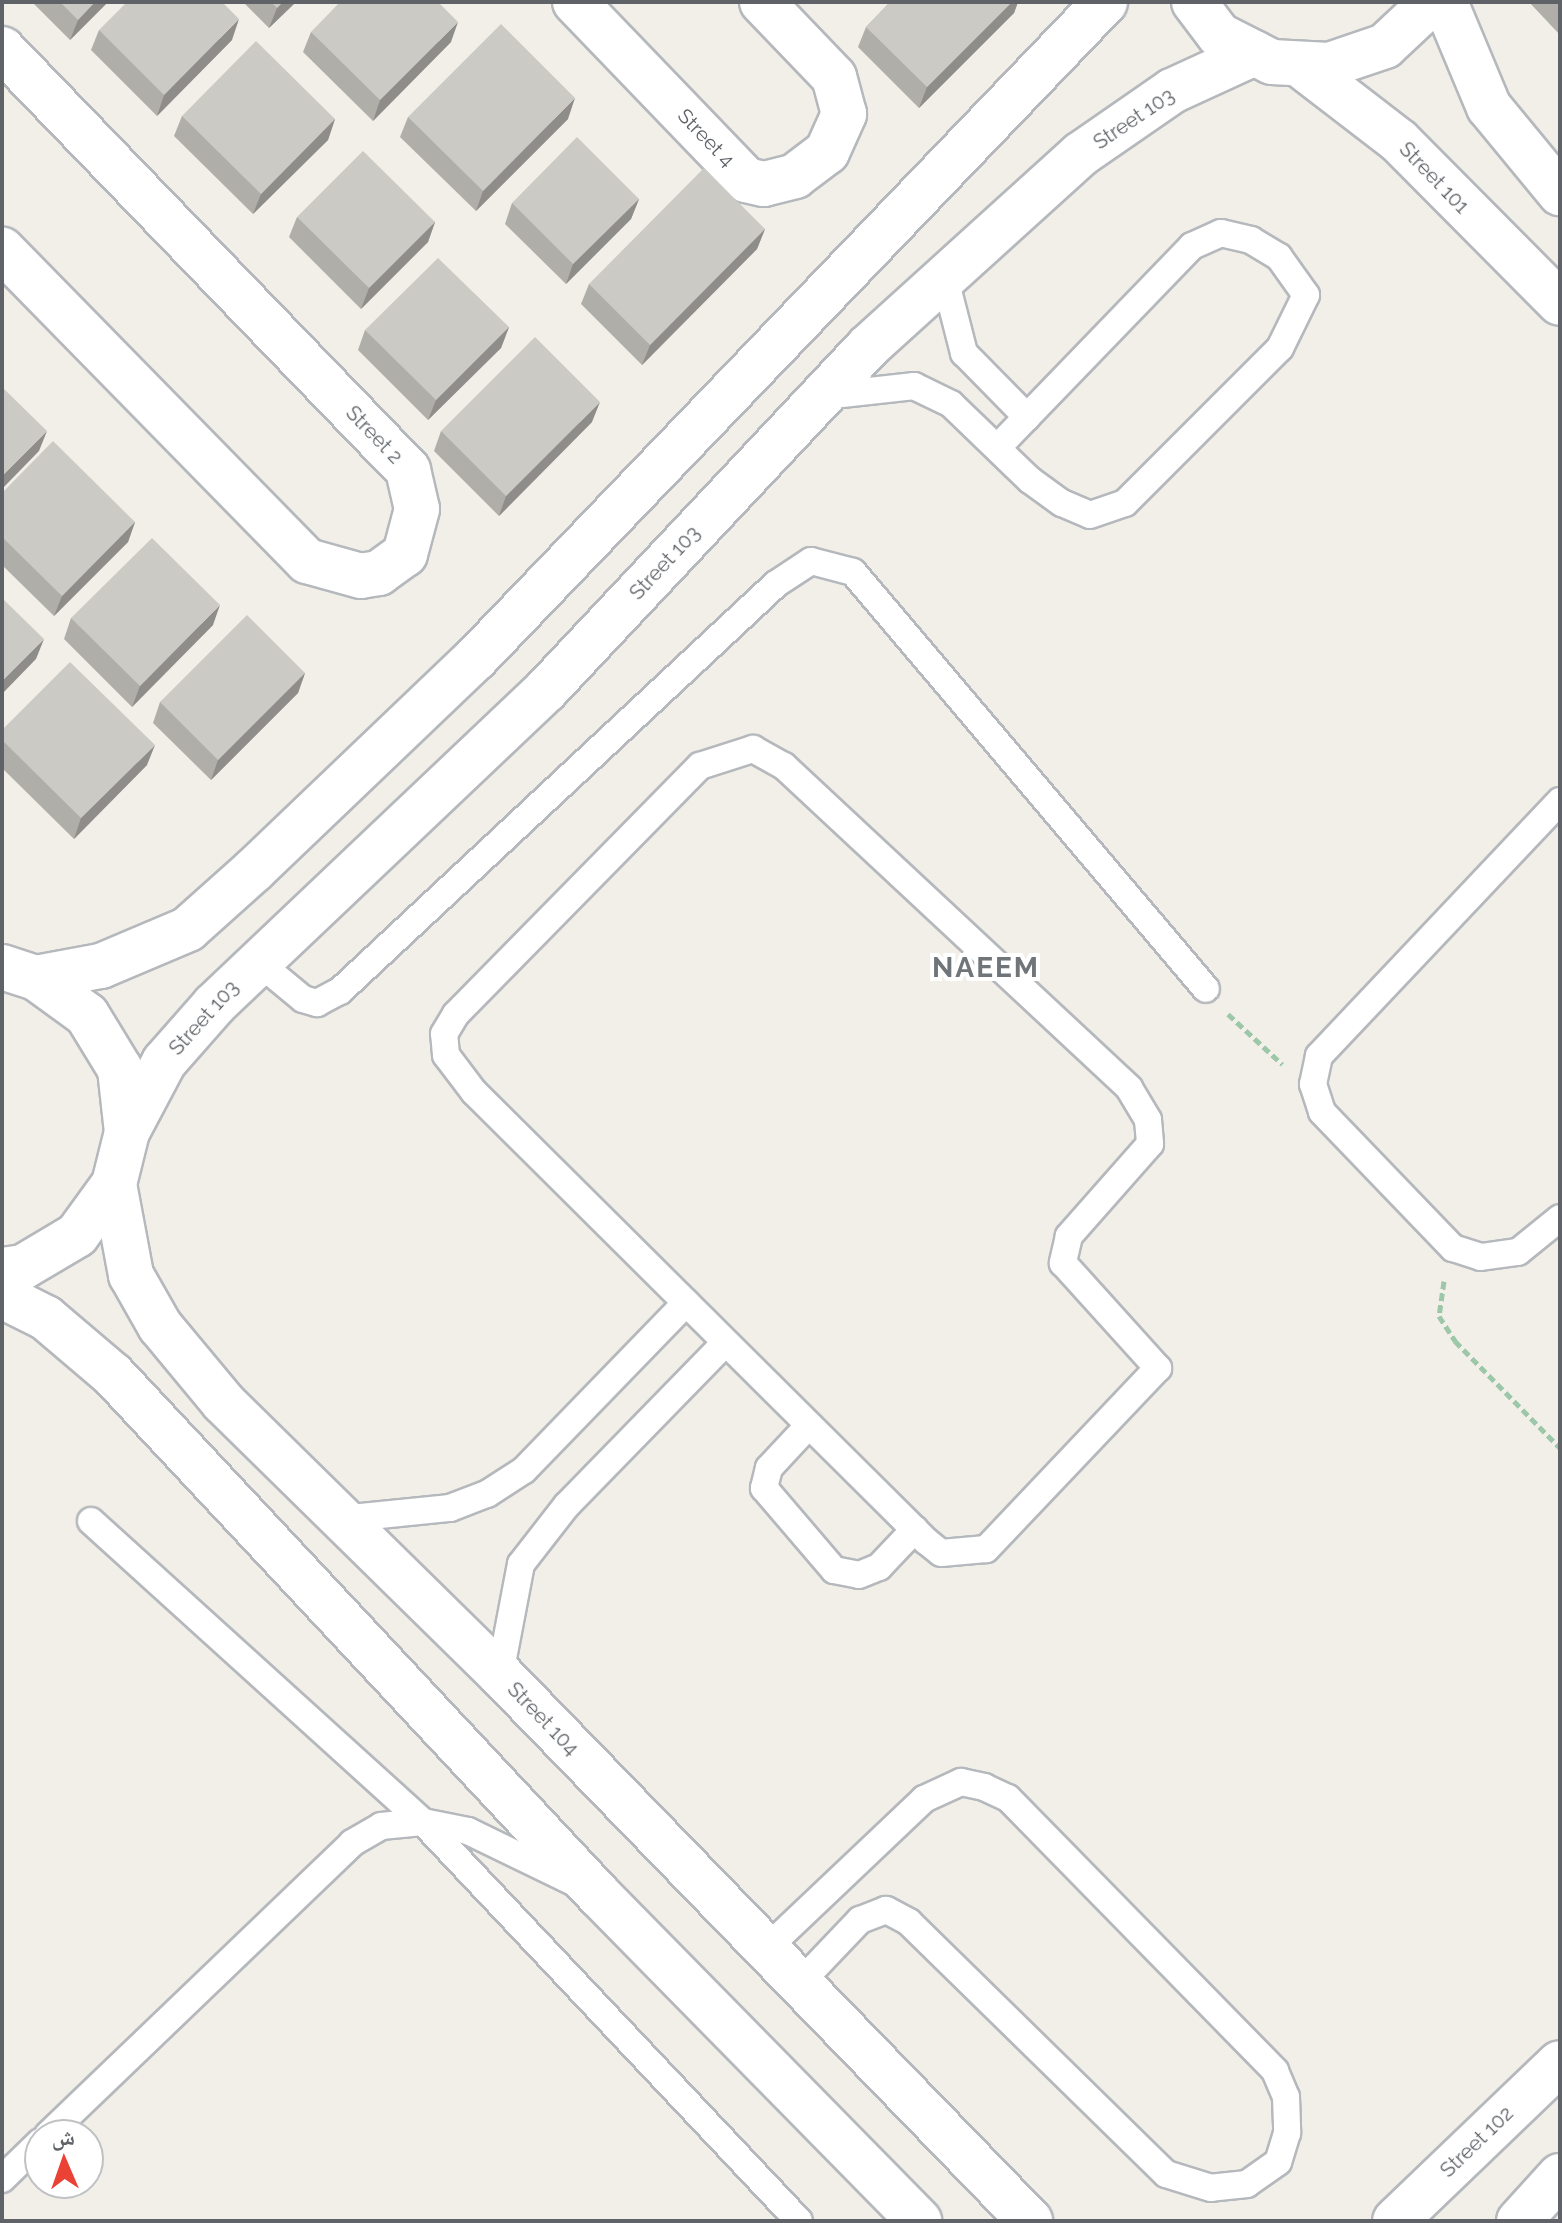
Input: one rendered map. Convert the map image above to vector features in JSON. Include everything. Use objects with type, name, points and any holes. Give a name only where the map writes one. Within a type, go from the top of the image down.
[{"type":"street","name":"Street 4","points":[[575,2],[746,180],[764,184],[795,176],[827,152],[844,114],[834,77],[762,2]]},
{"type":"street","points":[[19,972],[101,966],[188,929],[476,658],[1105,2]]},
{"type":"street","points":[[1194,2],[1219,35],[1255,53],[1299,64],[1329,65],[1385,46],[1432,2]]},
{"type":"street","points":[[1445,2],[1489,107],[1560,193]]},
{"type":"street","name":"Street 2","points":[[2,49],[408,470],[417,509],[405,554],[379,573],[361,576],[307,561],[2,250]]},
{"type":"street","name":"Street 103","points":[[127,1132],[164,1062],[257,961],[546,690],[822,396],[944,275],[1081,154],[1172,91],[1255,53]]},
{"type":"street","name":"Street 101","points":[[1299,64],[1399,141],[1560,303]]},
{"type":"street","points":[[2,1270],[23,1267],[77,1235],[114,1184],[127,1132],[120,1069],[87,1015],[19,972]]},
{"type":"street","name":"Street 104","points":[[114,1184],[131,1275],[160,1326],[223,1402],[500,1674],[764,1951],[1030,2221]]},
{"type":"street","points":[[2,1296],[46,1318],[113,1375],[599,1895],[919,2221]]},
{"type":"street","name":"Street 102","points":[[1395,2221],[1560,2063]]},
{"type":"street","points":[[1519,2221],[1560,2176]]},
{"type":"lane","points":[[822,396],[914,386],[951,404],[998,447],[1062,503],[1090,515],[1125,503],[1280,348],[1306,295],[1279,257],[1221,233],[1192,246],[998,447]]},
{"type":"lane","points":[[944,275],[964,353],[1027,417]]},
{"type":"lane","points":[[257,961],[303,999],[317,1003],[340,991],[776,584],[811,561],[853,572],[1206,989]]},
{"type":"lane","points":[[753,749],[784,766],[1129,1088],[1148,1120],[1150,1144],[1069,1236],[1063,1263],[1152,1357],[1158,1368],[1151,1383],[986,1549],[941,1553],[686,1303],[455,1072],[444,1034],[700,766],[753,749]]},
{"type":"lane","points":[[1560,801],[1319,1056],[1313,1084],[1322,1112],[1453,1248],[1481,1257],[1518,1252],[1560,1218]]},
{"type":"lane","points":[[341,1519],[450,1508],[487,1494],[524,1470],[686,1303]]},
{"type":"lane","points":[[500,1674],[521,1564],[567,1505],[725,1343]]},
{"type":"lane","points":[[809,1425],[769,1468],[764,1488],[834,1570],[859,1575],[879,1567],[915,1529]]},
{"type":"lane","points":[[91,1521],[423,1822],[799,2221]]},
{"type":"lane","points":[[764,1951],[924,1799],[961,1782],[984,1787],[1008,1798],[1275,2071],[1286,2097],[1287,2133],[1278,2162],[1247,2184],[1211,2188],[1166,2174],[909,1922],[886,1910],[860,1920],[798,1985]]},
{"type":"lane","points":[[65,2119],[352,1843],[381,1826],[423,1822],[468,1831],[599,1895]]},
{"type":"lane","points":[[2,2179],[24,2158]]},
{"type":"path","points":[[1206,989],[1264,1053],[1313,1084]]},
{"type":"path","points":[[1453,1248],[1439,1316],[1560,1448]]},
{"type":"building","points":[[60,2],[95,2],[78,20]]},
{"type":"building","points":[[127,2],[222,2],[239,19],[164,95],[99,30]]},
{"type":"building","points":[[340,2],[438,2],[458,22],[380,100],[311,32]]},
{"type":"building","points":[[890,2],[1012,2],[927,87],[866,27]]},
{"type":"building","points":[[501,24],[575,98],[483,191],[408,117]]},
{"type":"building","points":[[256,41],[335,119],[261,194],[182,116]]},
{"type":"building","points":[[577,137],[639,199],[573,264],[512,203]]},
{"type":"building","points":[[363,151],[435,222],[369,288],[297,217]]},
{"type":"building","points":[[704,168],[765,229],[650,345],[589,284]]},
{"type":"building","points":[[438,258],[509,327],[436,400],[365,330]]},
{"type":"building","points":[[535,337],[600,402],[506,496],[441,431]]},
{"type":"building","points":[[2,387],[47,431],[2,476]]},
{"type":"building","points":[[53,441],[135,522],[62,596],[2,537],[2,493]]},
{"type":"building","points":[[152,538],[220,605],[140,686],[71,618]]},
{"type":"building","points":[[2,598],[44,639],[2,681]]},
{"type":"building","points":[[247,615],[305,673],[218,760],[160,702]]},
{"type":"building","points":[[70,662],[155,745],[81,818],[2,740],[2,730]]},
{"type":"district","name":"NAEEM","points":[[986,968]]}]
